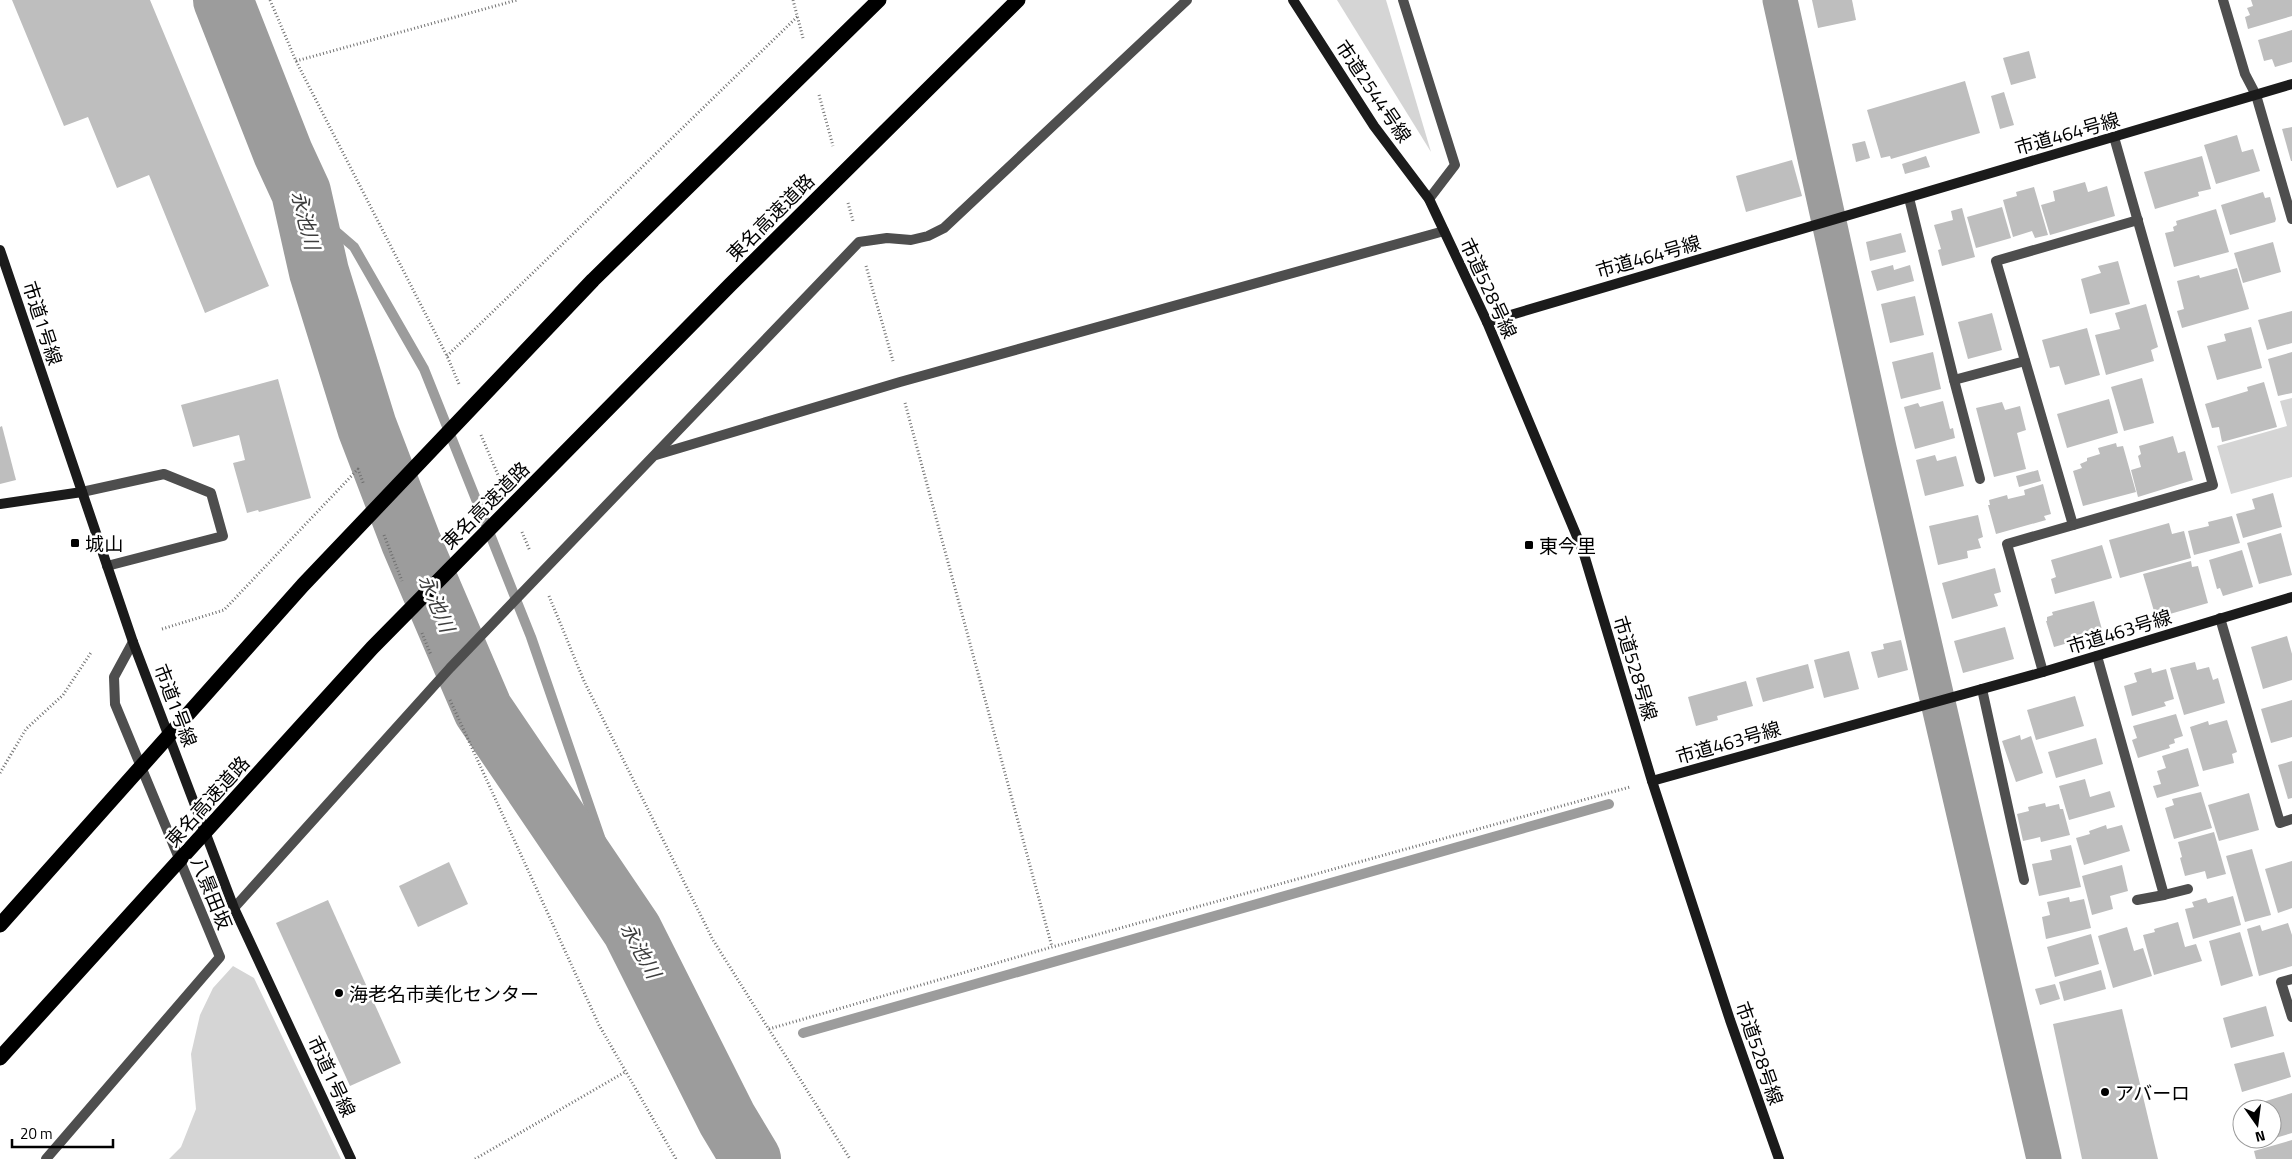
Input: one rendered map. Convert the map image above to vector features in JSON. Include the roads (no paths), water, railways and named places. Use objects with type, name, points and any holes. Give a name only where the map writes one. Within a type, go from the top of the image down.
[{"type":"highway","points":[[0,925],[303,585],[593,280],[844,32],[879,0]]},
{"type":"highway","name":"東名高速道路","points":[[0,1058],[372,648],[883,133],[1018,0]]},
{"type":"street","points":[[234,908],[440,678],[859,242],[887,238],[911,240],[928,236],[944,228],[1187,0]]},
{"type":"street","name":"市道2544号線","points":[[1294,0],[1374,126],[1429,199]]},
{"type":"street","points":[[1403,0],[1454,165],[1429,199]]},
{"type":"street","points":[[2223,0],[2245,74],[2256,95],[2292,219]]},
{"type":"street","name":"市道464号線","points":[[1487,322],[2292,84]]},
{"type":"street","points":[[2043,672],[2007,544],[2213,485],[2114,137]]},
{"type":"street","points":[[1909,198],[1980,479]]},
{"type":"street","name":"市道528号線","points":[[1429,199],[1487,322],[1583,551],[1652,781],[1730,1020],[1778,1159]]},
{"type":"street","points":[[2073,525],[1996,261],[2138,220]]},
{"type":"street","points":[[655,455],[900,382],[1444,231]]},
{"type":"street","name":"市道1号線","points":[[0,250],[133,642],[234,908],[351,1159]]},
{"type":"street","points":[[1954,380],[2025,361]]},
{"type":"street","points":[[0,504],[82,492],[164,474],[211,493],[223,536],[107,566]]},
{"type":"street","name":"市道463号線","points":[[1652,781],[2043,672],[2292,597]]},
{"type":"street","points":[[2220,618],[2280,823],[2292,819]]},
{"type":"street","name":"八景田坂","points":[[46,1159],[220,958],[115,704],[114,677],[133,642]]},
{"type":"street","points":[[2097,656],[2164,895]]},
{"type":"street","points":[[1982,689],[2024,880]]},
{"type":"street","points":[[2137,900],[2188,890]]},
{"type":"street","points":[[2292,979],[2281,982],[2292,1017]]},
{"type":"waterway","name":"永池川","points":[[223,0],[283,153],[301,192],[319,272],[367,427],[411,542],[483,710],[632,930],[727,1119],[751,1159]]},
{"type":"waterway","points":[[1780,0],[1879,448],[2044,1159]]},
{"type":"waterway","points":[[304,204],[354,247],[424,369],[531,637],[632,930]]},
{"type":"waterway","points":[[803,1033],[1609,804]]},
{"type":"place","name":"城山","points":[[75,543]]},
{"type":"place","name":"東今里","points":[[1529,545]]},
{"type":"place","name":"海老名市美化センター","points":[[339,993]]},
{"type":"place","name":"アバーロ","points":[[2105,1092]]}]
